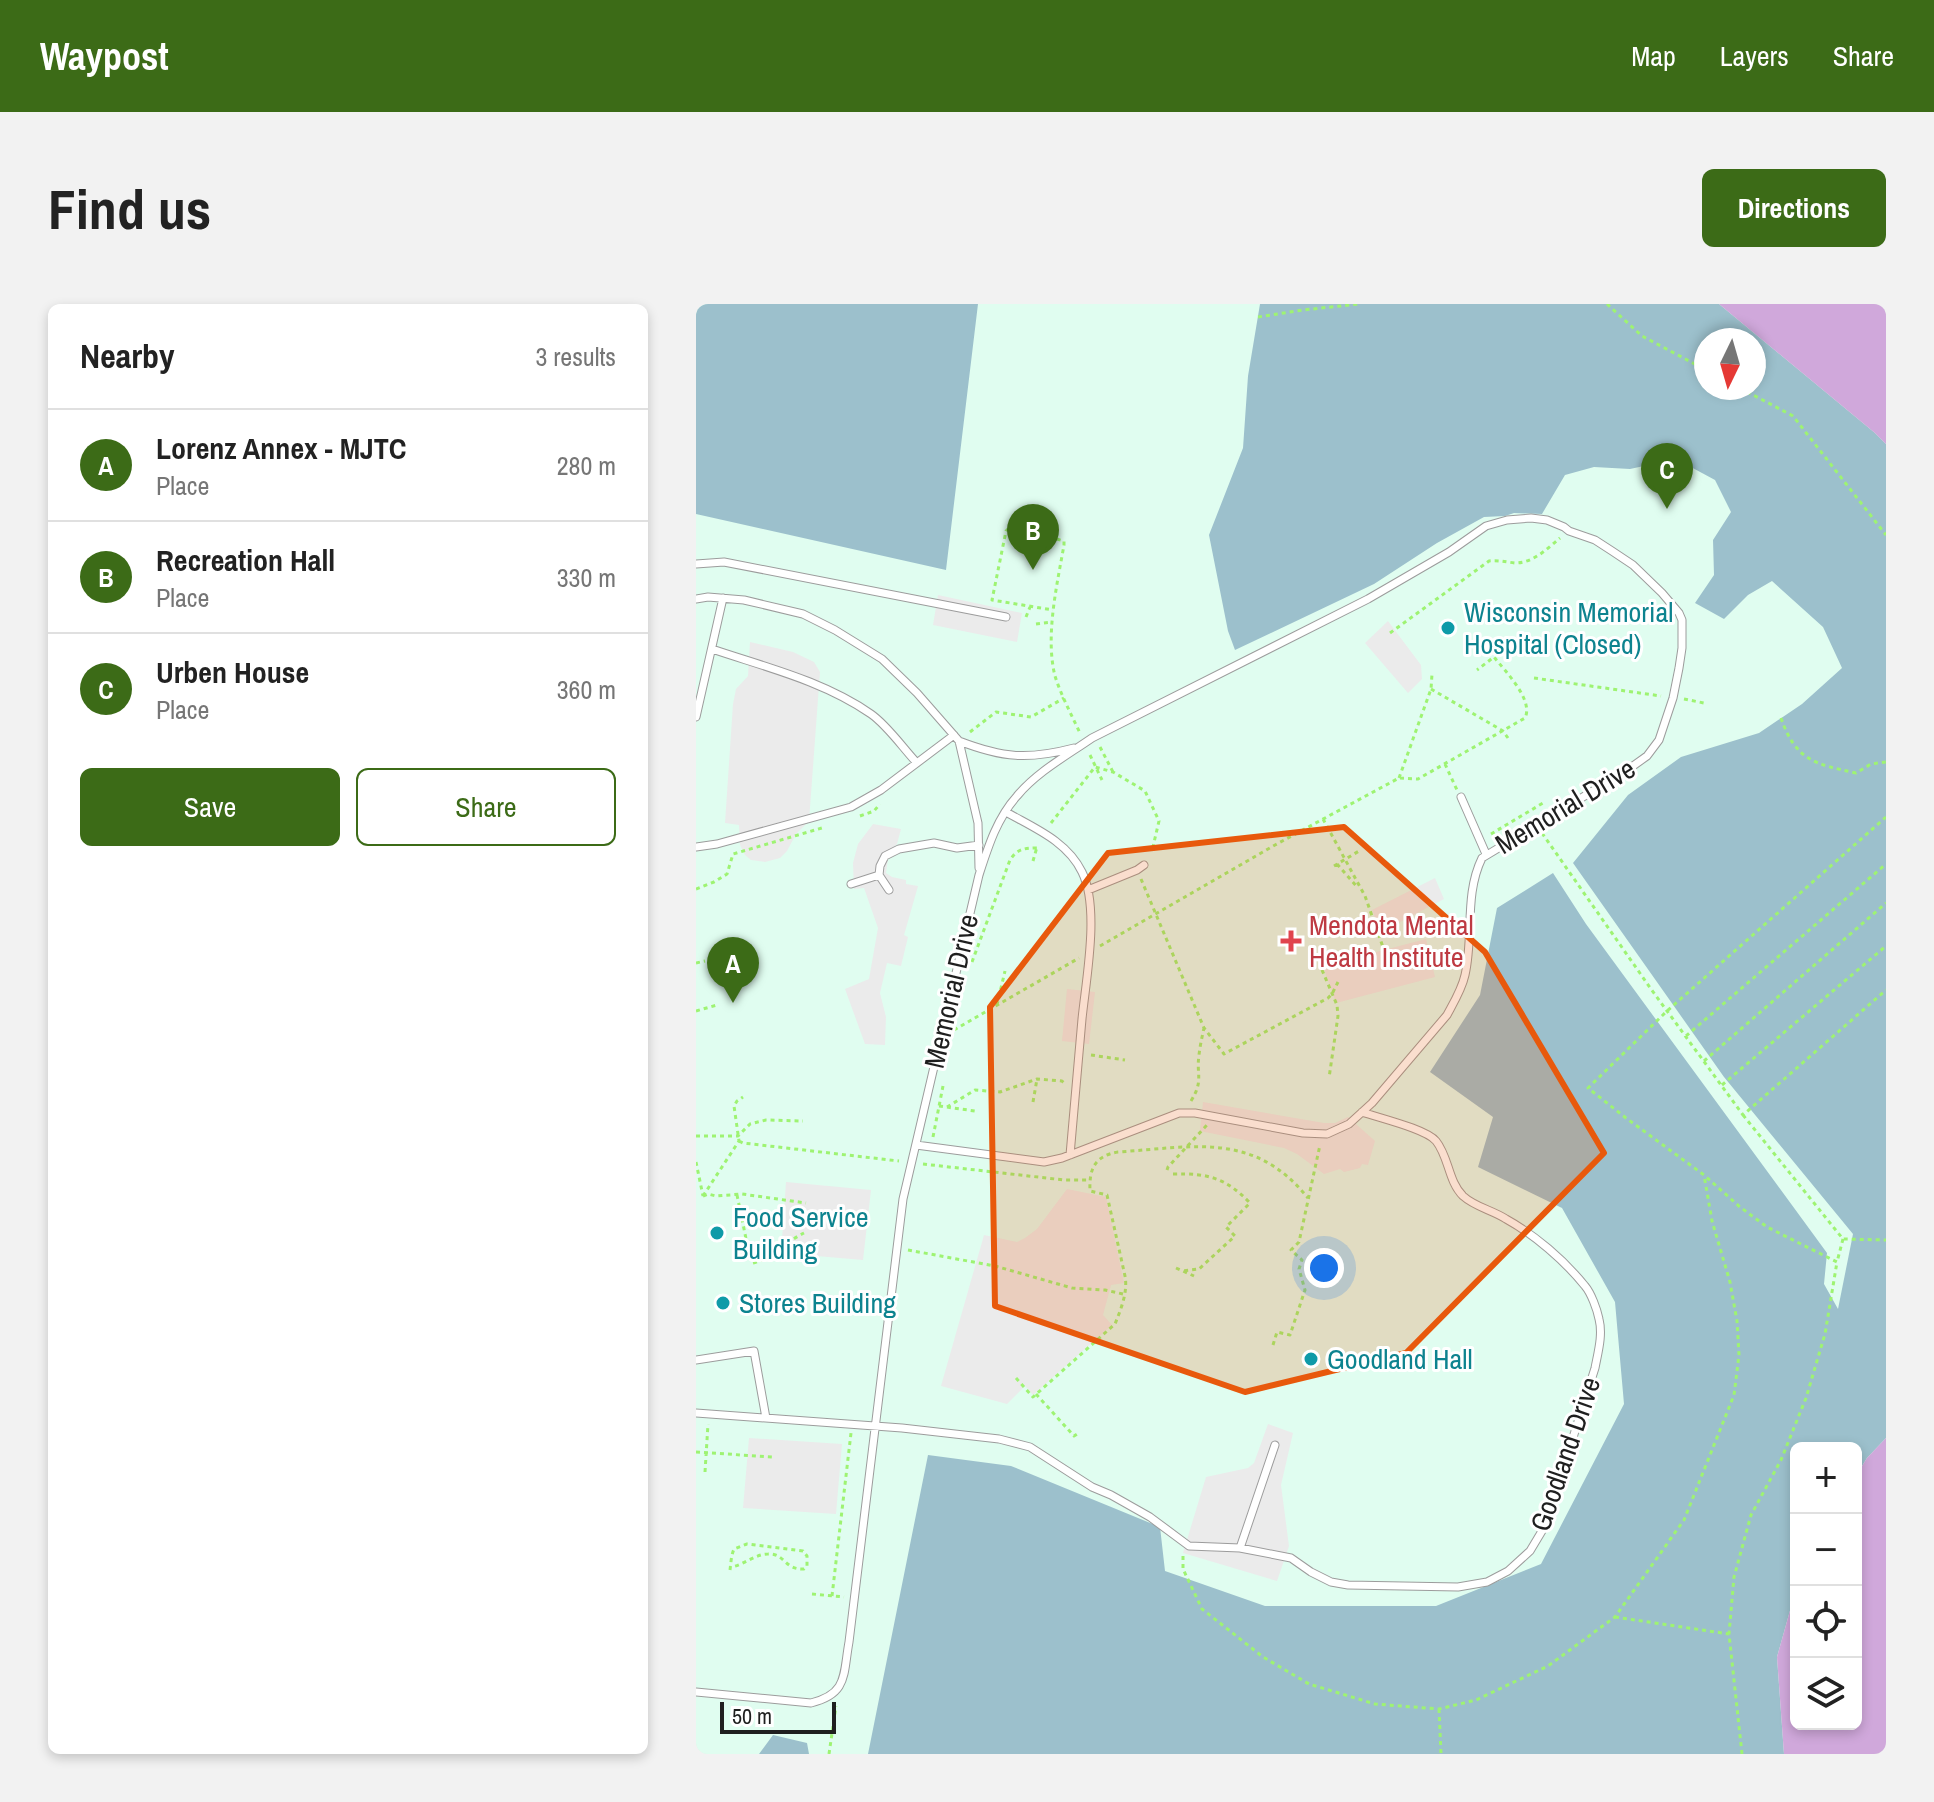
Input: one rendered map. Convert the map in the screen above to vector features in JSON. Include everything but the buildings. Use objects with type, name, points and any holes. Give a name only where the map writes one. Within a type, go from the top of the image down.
[{"type":"lane","name":"Memorial Drive","points":[[838,1691],[846,1664],[855,1599],[903,1199],[979,875],[998,824],[1015,797],[1028,785],[1094,737],[1368,599],[1486,526],[1507,520],[1547,520],[1595,540],[1633,565],[1679,613],[1682,648],[1673,698],[1659,740],[1647,756],[1626,771],[1486,854],[1479,864],[1473,887],[1465,977],[1447,1015],[1372,1103],[1349,1124],[1323,1134]]},
{"type":"lane","points":[[696,564],[724,562],[1006,617]]},
{"type":"lane","points":[[696,717],[723,598]]},
{"type":"lane","points":[[696,599],[744,600],[803,614],[882,659],[957,738],[995,753],[1026,756],[1050,754],[1082,745]]},
{"type":"lane","points":[[712,649],[848,698],[874,715],[917,763]]},
{"type":"lane","points":[[696,847],[851,807],[957,738]]},
{"type":"lane","points":[[957,738],[978,823],[979,875]]},
{"type":"lane","points":[[1461,797],[1486,854]]},
{"type":"lane","points":[[1006,812],[1055,839],[1070,854],[1082,871],[1091,906],[1070,1155]]},
{"type":"lane","points":[[889,890],[879,875],[880,866],[885,856],[899,849],[934,843],[957,848],[979,845]]},
{"type":"lane","points":[[1088,890],[1141,868]]},
{"type":"lane","points":[[851,884],[879,875]]},
{"type":"lane","name":"Goodland Drive","points":[[696,1413],[876,1426],[999,1439],[1030,1447],[1092,1487],[1150,1517],[1189,1546],[1240,1548],[1291,1558],[1331,1582],[1348,1585],[1458,1587],[1487,1582],[1508,1571],[1530,1551],[1545,1526],[1595,1368],[1600,1341],[1599,1320],[1587,1288],[1555,1256],[1520,1227],[1461,1194],[1435,1140],[1420,1131],[1362,1112]]},
{"type":"lane","points":[[916,1145],[1044,1162],[1179,1113],[1211,1115],[1323,1134]]},
{"type":"lane","points":[[696,1360],[754,1351],[766,1418]]},
{"type":"lane","points":[[1240,1548],[1275,1445]]},
{"type":"lane","points":[[696,1692],[811,1703],[838,1691]]},
{"type":"path","points":[[1258,317],[1359,304]]},
{"type":"path","points":[[1607,304],[1642,336],[1694,364]]},
{"type":"path","points":[[1763,400],[1793,416],[1886,535]]},
{"type":"path","points":[[1017,530],[1006,531],[992,600],[1053,610]]},
{"type":"path","points":[[1390,633],[1489,561],[1515,563],[1532,559],[1569,531]]},
{"type":"path","points":[[1049,537],[1064,541],[1052,622],[1055,674],[1082,745],[1102,780]]},
{"type":"path","points":[[998,574],[1007,569]]},
{"type":"path","points":[[1026,617],[1030,607]]},
{"type":"path","points":[[1036,624],[1052,622]]},
{"type":"path","points":[[956,1018],[953,1030],[1275,845],[1399,778],[1418,779],[1525,718],[1528,713],[1521,691],[1494,657],[1477,670]]},
{"type":"path","points":[[1399,778],[1431,689],[1432,674]]},
{"type":"path","points":[[1534,678],[1704,703]]},
{"type":"path","points":[[1431,689],[1503,731],[1508,738]]},
{"type":"path","points":[[1781,718],[1797,752],[1821,766],[1856,773],[1871,764],[1886,762]]},
{"type":"path","points":[[1094,737],[1113,772]]},
{"type":"path","points":[[1445,764],[1461,797]]},
{"type":"path","points":[[1095,767],[1113,772],[1145,791],[1159,821],[1152,851]]},
{"type":"path","points":[[1033,861],[1044,833],[1095,767]]},
{"type":"path","points":[[1481,840],[1543,803],[1542,800]]},
{"type":"path","points":[[1837,1262],[1767,1227],[1704,1175],[1588,1088],[1667,1011],[1886,817]]},
{"type":"path","points":[[1323,819],[1365,896],[1391,970]]},
{"type":"path","points":[[1536,825],[1743,1115],[1843,1239],[1886,1240]]},
{"type":"path","points":[[968,972],[1010,860],[1019,850],[1037,848]]},
{"type":"path","points":[[1359,851],[1336,865],[1365,896]]},
{"type":"path","points":[[1686,1036],[1886,864]]},
{"type":"path","points":[[1141,868],[1155,914],[1204,1028],[1224,1054],[1332,994],[1338,982]]},
{"type":"path","points":[[1704,1061],[1886,903]]},
{"type":"path","points":[[1372,915],[1377,913]]},
{"type":"path","points":[[1722,1085],[1886,946]]},
{"type":"path","points":[[696,963],[705,961]]},
{"type":"path","points":[[1322,970],[1337,1005],[1338,1016],[1329,1078]]},
{"type":"path","points":[[997,1005],[1005,971]]},
{"type":"path","points":[[1743,1115],[1886,990]]},
{"type":"path","points":[[696,1011],[717,1005]]},
{"type":"path","points":[[1184,1113],[1199,1081],[1198,1060],[1204,1028]]},
{"type":"path","points":[[1079,1054],[1125,1060]]},
{"type":"path","points":[[931,1148],[945,1075]]},
{"type":"path","points":[[947,1107],[975,1090],[1000,1092],[1037,1079],[1062,1081],[1075,1096]]},
{"type":"path","points":[[1033,1102],[1037,1079]]},
{"type":"path","points":[[703,1196],[739,1141],[734,1106],[743,1097]]},
{"type":"path","points":[[939,1105],[975,1111]]},
{"type":"path","points":[[1167,1170],[1207,1125],[1211,1115]]},
{"type":"path","points":[[696,1136],[738,1136],[750,1124],[766,1120],[803,1121]]},
{"type":"path","points":[[1273,1345],[1277,1332],[1290,1335],[1305,1290],[1299,1269],[1302,1260],[1291,1250],[1299,1242],[1323,1134]]},
{"type":"path","points":[[1016,1378],[1033,1397],[1115,1324],[1127,1284],[1107,1195],[1090,1191],[1093,1168],[1110,1153],[1205,1145],[1227,1147],[1273,1165],[1308,1198]]},
{"type":"path","points":[[696,1162],[703,1196]]},
{"type":"path","points":[[1173,1174],[1205,1175],[1222,1181],[1250,1203],[1226,1227],[1235,1236],[1199,1269],[1182,1271]]},
{"type":"path","points":[[703,1196],[737,1194],[806,1203]]},
{"type":"path","points":[[737,1194],[750,1258]]},
{"type":"path","points":[[1239,1215],[1243,1219]]},
{"type":"path","points":[[753,1263],[774,1254],[804,1233]]},
{"type":"path","points":[[1742,1754],[1729,1634],[1734,1577],[1751,1515],[1781,1460],[1806,1398],[1825,1334],[1843,1239]]},
{"type":"path","points":[[896,1248],[995,1266],[1072,1288],[1105,1290],[1124,1295]]},
{"type":"path","points":[[1176,1268],[1194,1276]]},
{"type":"path","points":[[1036,1394],[1074,1436],[1077,1434]]},
{"type":"path","points":[[705,1472],[709,1414]]},
{"type":"path","points":[[832,1596],[852,1424]]},
{"type":"path","points":[[696,1452],[772,1457]]},
{"type":"path","points":[[747,1544],[803,1551],[807,1556],[804,1569],[789,1567],[780,1557],[768,1554],[730,1568],[734,1549],[747,1544]]},
{"type":"path","points":[[812,1594],[855,1599]]},
{"type":"path","points":[[1615,1617],[1729,1634]]},
{"type":"path","points":[[829,1754],[838,1691]]},
{"type":"path","points":[[1439,1709],[1441,1754]]},
{"type":"highlighted area","points":[[1344,827],[1485,952],[1604,1153],[1406,1353],[1245,1392],[995,1306],[990,1007],[1108,853]]},
{"type":"shaded area","name":"Mendota Mental Health Institute","points":[[696,304],[1719,304],[1748,328],[1694,328],[1694,400],[1766,400],[1766,343],[1886,444],[1886,1438],[1862,1466],[1862,1442],[1790,1442],[1790,1610],[1777,1657],[1784,1754],[696,1754]]},
{"type":"shaded area","points":[[696,304],[978,304],[946,570],[696,514]]},
{"type":"shaded area","points":[[1260,304],[1719,304],[1748,328],[1694,328],[1694,400],[1766,400],[1766,343],[1886,444],[1886,1438],[1862,1466],[1862,1442],[1790,1442],[1790,1610],[1777,1657],[1784,1754],[868,1754],[928,1455],[1011,1466],[1160,1527],[1165,1571],[1265,1606],[1436,1606],[1541,1564],[1624,1404],[1615,1302],[1562,1208],[1478,1167],[1493,1117],[1430,1072],[1480,995],[1497,908],[1553,873],[1586,924],[1827,1253],[1824,1284],[1838,1309],[1853,1234],[1724,1077],[1573,863],[1628,795],[1681,757],[1759,733],[1802,704],[1842,668],[1823,627],[1772,581],[1748,595],[1724,619],[1695,603],[1714,575],[1713,540],[1731,512],[1715,480],[1676,459],[1630,469],[1594,467],[1565,475],[1542,514],[1514,513],[1484,517],[1374,584],[1235,650],[1228,631],[1209,535],[1243,448],[1248,376]]},
{"type":"shaded area","points":[[1719,304],[1886,304],[1886,444],[1766,343],[1766,328],[1748,328]]},
{"type":"shaded area","points":[[938,595],[1022,613],[1017,642],[933,625]]},
{"type":"shaded area","points":[[1388,621],[1421,665],[1422,679],[1408,693],[1365,643]]},
{"type":"shaded area","points":[[750,642],[793,652],[814,662],[820,672],[809,821],[780,858],[765,862],[751,860],[745,855],[740,845],[739,825],[725,823],[733,704],[736,689],[748,676]]},
{"type":"shaded area","points":[[873,824],[901,829],[897,844],[889,852],[886,873],[906,880],[906,884],[918,886],[904,935],[908,937],[901,966],[887,963],[880,993],[886,1017],[885,1045],[865,1044],[845,989],[869,979],[878,928],[864,888],[854,889],[853,863],[858,844]]},
{"type":"shaded area","points":[[1435,878],[1444,899],[1381,932],[1372,910]]},
{"type":"shaded area","points":[[1426,939],[1435,977],[1336,1003],[1323,966]]},
{"type":"shaded area","points":[[1067,989],[1095,992],[1089,1044],[1062,1041]]},
{"type":"shaded area","points":[[1203,1102],[1324,1123],[1335,1123],[1348,1117],[1375,1141],[1368,1165],[1324,1174],[1284,1148],[1200,1131]]},
{"type":"shaded area","points":[[786,1182],[871,1190],[863,1260],[793,1254],[795,1241],[782,1240]]},
{"type":"shaded area","points":[[1067,1189],[1106,1197],[1124,1283],[1111,1285],[1103,1315],[1112,1325],[1033,1395],[1025,1386],[1007,1404],[941,1386],[984,1235],[1017,1242],[1025,1238],[1037,1229]]},
{"type":"shaded area","points":[[1268,1424],[1293,1433],[1281,1485],[1289,1546],[1277,1581],[1183,1553],[1206,1477],[1248,1468],[1254,1463]]},
{"type":"shaded area","points":[[749,1438],[842,1444],[836,1514],[743,1508]]},
{"type":"shaded area","points":[[1886,1438],[1886,1754],[1784,1754],[1777,1657],[1790,1610],[1790,1730],[1862,1730],[1862,1466]]},
{"type":"shaded area","points":[[773,1735],[807,1743],[809,1754],[759,1754]]},
{"type":"place","name":"Urben House","points":[[1667,509]]},
{"type":"place","name":"Recreation Hall","points":[[1033,570]]},
{"type":"place","name":"Wisconsin Memorial Hospital (Closed)","points":[[1448,628]]},
{"type":"place","name":"Mendota Mental Health Institute","points":[[1291,941]]},
{"type":"place","name":"Lorenz Annex - MJTC","points":[[733,1003]]},
{"type":"place","name":"Food Service Building","points":[[717,1233]]},
{"type":"place","name":"Stores Building","points":[[723,1303]]},
{"type":"place","name":"Goodland Hall","points":[[1311,1359]]}]
